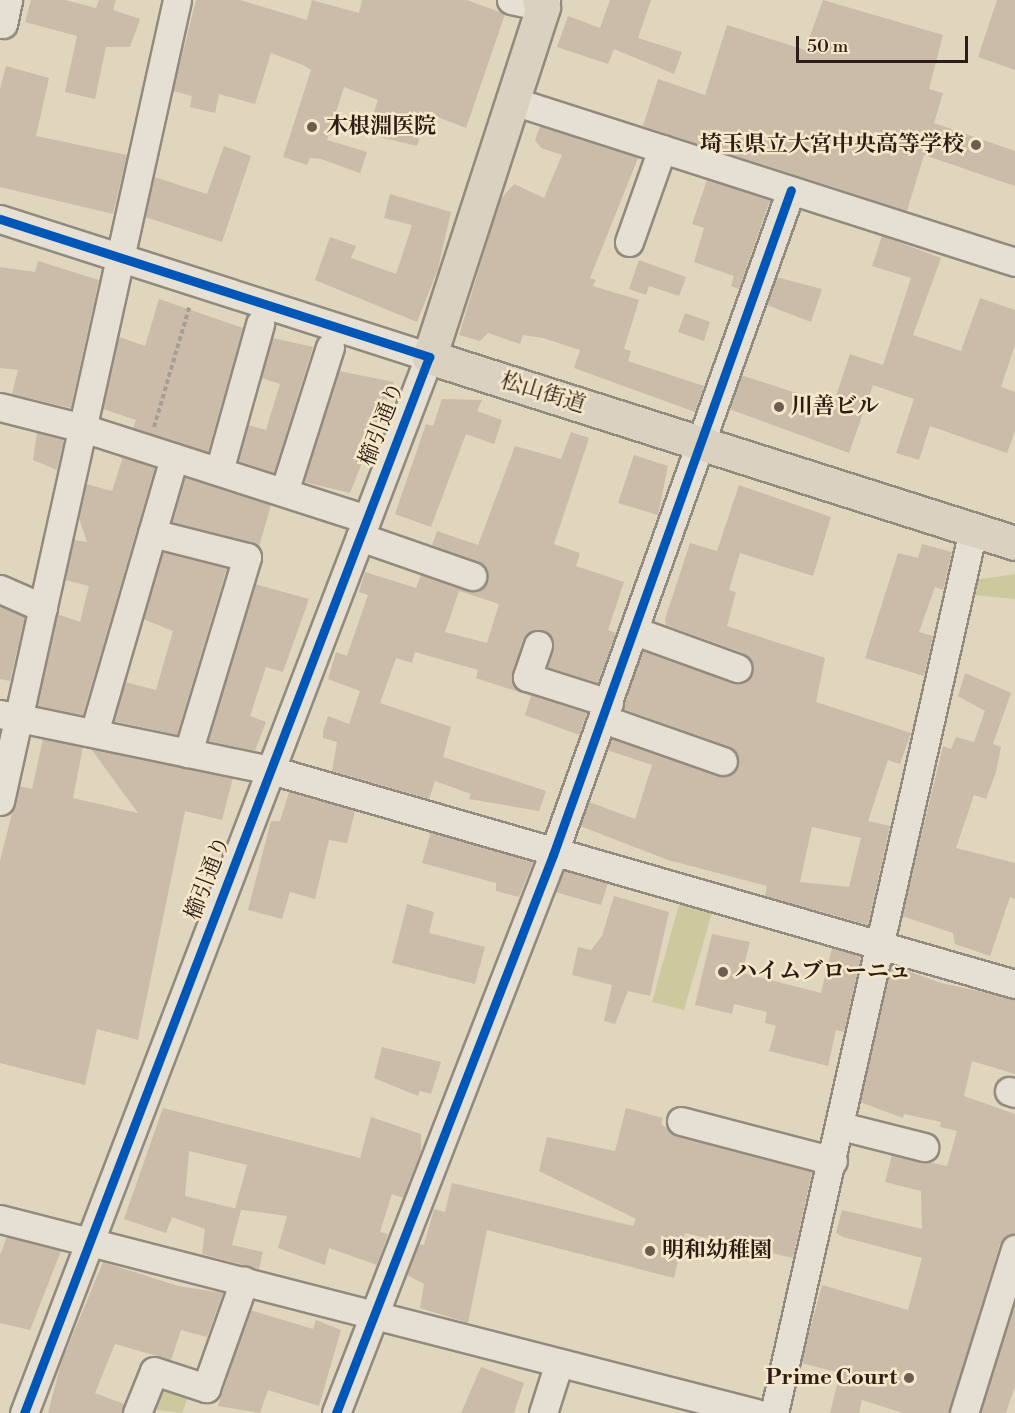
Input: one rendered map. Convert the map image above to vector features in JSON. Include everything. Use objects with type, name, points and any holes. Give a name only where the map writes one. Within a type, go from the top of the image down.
[{"type":"main road","points":[[429,357],[513,101],[542,2]]},
{"type":"main road","name":"松山街道","points":[[429,357],[1015,543]]},
{"type":"street","points":[[0,801],[9,716],[43,608],[122,259],[177,0]]},
{"type":"street","points":[[511,0],[542,2]]},
{"type":"street","points":[[513,101],[1015,262]]},
{"type":"street","points":[[629,242],[662,149]]},
{"type":"street","points":[[336,1413],[553,855],[703,443],[791,190]]},
{"type":"street","points":[[0,219],[429,357]]},
{"type":"street","points":[[219,471],[260,324]]},
{"type":"street","points":[[284,492],[330,347]]},
{"type":"street","name":"櫛引通り","points":[[24,1413],[87,1241],[429,357]]},
{"type":"street","points":[[0,407],[83,428],[284,492],[472,576]]},
{"type":"street","points":[[94,733],[174,456]]},
{"type":"street","points":[[774,1413],[883,947],[973,530]]},
{"type":"street","points":[[152,533],[247,557],[188,753]]},
{"type":"street","points":[[0,589],[43,608]]},
{"type":"street","points":[[635,631],[736,668]]},
{"type":"street","points":[[538,645],[527,677],[723,761]]},
{"type":"street","points":[[9,716],[271,770],[553,855],[1015,984]]},
{"type":"street","points":[[681,1121],[833,1161]]},
{"type":"street","points":[[841,1126],[924,1147]]},
{"type":"street","points":[[0,1219],[756,1413]]},
{"type":"street","points":[[964,1413],[1015,1249]]},
{"type":"street","points":[[137,1413],[154,1371],[206,1388],[244,1281]]},
{"type":"street","points":[[543,1413],[559,1363]]},
{"type":"path","points":[[148,448],[191,302]]},
{"type":"shaded area","points":[[1015,574],[1015,599],[973,595],[975,580]]},
{"type":"shaded area","points":[[680,901],[713,909],[684,1010],[652,1002]]},
{"type":"shaded area","points":[[155,1377],[191,1389],[182,1413],[143,1408]]},
{"type":"building","points":[[31,0],[65,0],[96,8],[99,0],[116,0],[113,10],[140,19],[130,47],[106,47],[95,99],[65,92],[77,36],[25,22]]},
{"type":"building","points":[[196,0],[240,0],[307,20],[312,0],[359,13],[362,0],[467,0],[505,14],[466,128],[427,113],[417,146],[367,134],[378,100],[344,87],[327,140],[367,152],[360,173],[321,159],[310,158],[307,165],[283,157],[311,70],[303,65],[271,53],[255,104],[219,94],[215,113],[190,107],[192,96],[173,91]]},
{"type":"building","points":[[610,0],[651,0],[638,38],[682,52],[674,74],[614,49],[608,64],[557,47],[568,16],[600,28]]},
{"type":"building","points":[[823,0],[943,35],[929,89],[943,93],[934,123],[1015,151],[1015,186],[924,155],[907,211],[643,126],[658,79],[705,95],[727,25],[805,50]]},
{"type":"building","points":[[997,0],[1015,0],[1015,70],[978,57]]},
{"type":"building","points":[[6,66],[49,78],[36,136],[127,155],[113,214],[0,187],[0,89]]},
{"type":"building","points":[[540,126],[638,158],[590,278],[596,280],[593,286],[639,300],[624,349],[631,351],[628,361],[704,386],[695,412],[574,368],[580,350],[543,338],[523,335],[520,344],[488,333],[480,341],[459,335],[500,200],[514,184],[544,198],[562,155],[541,148],[535,140]]},
{"type":"building","points":[[224,146],[251,156],[222,242],[145,217],[154,177],[207,194]]},
{"type":"building","points":[[707,180],[770,200],[739,289],[731,286],[734,276],[694,262],[704,228],[692,224]]},
{"type":"building","points":[[390,194],[451,212],[438,269],[417,322],[315,280],[330,237],[356,246],[351,258],[396,274],[412,225],[384,218]]},
{"type":"building","points":[[882,236],[941,258],[913,335],[961,351],[980,298],[1015,310],[1015,345],[1001,387],[1015,392],[1015,431],[1007,453],[930,426],[919,460],[896,453],[914,399],[873,385],[849,453],[729,409],[741,375],[833,405],[850,354],[883,365],[911,278],[872,266]]},
{"type":"building","points":[[639,260],[686,277],[679,296],[649,286],[646,295],[629,289]]},
{"type":"building","points":[[38,261],[99,280],[71,408],[12,394],[18,370],[0,368],[0,267],[35,272]]},
{"type":"building","points":[[776,277],[822,289],[811,322],[767,305]]},
{"type":"building","points":[[159,299],[243,328],[208,452],[133,428],[136,420],[103,409],[119,337],[145,346]]},
{"type":"building","points":[[685,313],[710,322],[704,341],[678,332]]},
{"type":"building","points":[[273,338],[313,347],[274,473],[238,461],[248,425],[266,430],[280,384],[261,378]]},
{"type":"building","points":[[339,371],[394,382],[350,493],[304,482]]},
{"type":"building","points":[[442,399],[482,400],[477,411],[502,420],[494,444],[466,434],[431,527],[395,514],[426,424],[433,426]]},
{"type":"building","points":[[571,432],[589,438],[554,544],[580,553],[576,566],[624,582],[608,630],[616,633],[598,683],[547,667],[553,641],[536,630],[523,640],[512,680],[522,692],[587,713],[579,735],[525,715],[531,696],[476,678],[478,670],[415,652],[412,663],[396,658],[380,703],[451,727],[443,757],[546,791],[539,811],[469,799],[471,794],[435,781],[429,799],[332,771],[337,742],[323,738],[328,716],[349,724],[360,691],[328,679],[336,652],[347,656],[368,595],[359,592],[365,572],[416,588],[421,575],[467,591],[482,588],[487,581],[484,566],[432,545],[437,531],[478,545],[515,446],[561,459]],"holes":[[[459,591],[499,604],[487,643],[445,632]]]},
{"type":"building","points":[[37,433],[64,439],[57,470],[33,460]]},
{"type":"building","points":[[634,455],[668,466],[658,515],[618,503]]},
{"type":"building","points":[[123,457],[155,467],[83,715],[37,706],[57,614],[80,622],[89,586],[65,580],[74,540],[87,542],[79,518],[86,484],[112,491]]},
{"type":"building","points":[[185,477],[271,505],[259,547],[172,522]]},
{"type":"building","points":[[739,485],[831,517],[813,576],[740,553],[729,590],[736,592],[727,626],[825,658],[816,702],[911,733],[900,764],[888,760],[868,821],[890,826],[868,925],[765,896],[767,886],[668,860],[580,826],[589,802],[635,819],[652,765],[607,750],[611,739],[718,776],[738,767],[738,758],[728,746],[623,709],[643,651],[732,683],[752,674],[752,665],[743,653],[666,625],[665,619],[690,543],[717,551]],"holes":[[[812,827],[861,838],[849,887],[800,882]]]},
{"type":"building","points":[[922,544],[952,552],[943,590],[935,587],[919,632],[933,636],[924,676],[865,658],[898,553],[918,558]]},
{"type":"building","points":[[163,552],[227,568],[177,735],[114,721],[125,682],[156,690],[173,631],[143,619]]},
{"type":"building","points":[[255,584],[309,599],[283,672],[266,667],[250,716],[266,722],[255,751],[208,741]]},
{"type":"building","points":[[0,606],[25,617],[10,681],[0,679]]},
{"type":"building","points":[[965,673],[1011,693],[993,744],[1001,747],[996,772],[986,799],[974,795],[956,848],[1015,863],[1015,899],[1010,897],[990,956],[955,944],[953,933],[902,916],[943,746],[951,749],[956,737],[974,742],[985,711],[958,696]]},
{"type":"building","points":[[43,739],[83,747],[73,798],[138,813],[91,749],[233,778],[222,820],[185,811],[138,1040],[97,1029],[85,1085],[0,1063],[0,861],[19,786],[32,789]]},
{"type":"building","points":[[289,792],[355,811],[347,843],[329,840],[315,899],[290,892],[282,919],[248,910],[271,821],[280,821]]},
{"type":"building","points":[[431,832],[533,862],[519,897],[496,891],[496,883],[422,863]]},
{"type":"building","points":[[564,871],[608,883],[601,905],[555,892]]},
{"type":"building","points":[[614,896],[669,912],[650,996],[628,991],[615,1024],[604,1021],[612,985],[572,975],[578,947],[591,950],[602,936]]},
{"type":"building","points":[[407,904],[434,912],[429,933],[485,947],[475,984],[392,963]]},
{"type":"building","points":[[712,934],[750,942],[742,973],[821,993],[832,948],[861,956],[844,1032],[836,1030],[828,1066],[769,1051],[776,1026],[765,1023],[767,1012],[734,1004],[732,1014],[695,1005]]},
{"type":"building","points":[[891,965],[941,983],[1015,999],[1015,1074],[972,1061],[964,1096],[1015,1114],[1015,1234],[1000,1244],[949,1413],[903,1413],[862,1400],[859,1413],[830,1413],[840,1373],[801,1363],[822,1285],[908,1310],[922,1258],[843,1237],[836,1233],[842,1210],[922,1229],[921,1191],[885,1182],[892,1155],[947,1166],[957,1131],[940,1127],[941,1122],[904,1114],[903,1118],[860,1102]]},
{"type":"building","points":[[382,1047],[441,1062],[431,1094],[420,1091],[418,1096],[374,1078]]},
{"type":"building","points":[[163,1108],[360,1158],[371,1117],[421,1134],[421,1152],[403,1198],[392,1194],[380,1232],[388,1234],[377,1265],[329,1248],[325,1265],[278,1248],[287,1216],[241,1210],[232,1245],[263,1252],[259,1269],[202,1254],[205,1229],[172,1217],[166,1233],[124,1219]],"holes":[[[189,1151],[247,1165],[235,1209],[185,1196]]]},
{"type":"building","points":[[626,1108],[663,1118],[661,1124],[677,1136],[812,1172],[793,1258],[685,1233],[674,1278],[487,1230],[468,1323],[420,1308],[424,1284],[407,1275],[419,1244],[424,1245],[434,1209],[445,1212],[452,1183],[633,1226],[636,1219],[539,1171],[547,1137],[615,1151]]},
{"type":"building","points":[[7,1237],[61,1251],[30,1330],[0,1323],[0,1255]]},
{"type":"building","points":[[103,1262],[178,1286],[223,1293],[207,1337],[181,1330],[171,1360],[115,1344],[95,1393],[124,1404],[122,1413],[48,1413],[61,1363]]},
{"type":"building","points":[[1015,1302],[1015,1386],[1006,1413],[980,1413]]},
{"type":"building","points":[[250,1310],[313,1329],[316,1320],[341,1330],[319,1406],[268,1390],[260,1413],[218,1406]]},
{"type":"building","points":[[481,1367],[524,1383],[514,1413],[461,1413]]},
{"type":"cycle path","points":[[336,1413],[553,855],[791,190]]},
{"type":"cycle path","points":[[0,219],[429,357],[24,1413]]},
{"type":"place","name":"木根淵医院","points":[[312,127]]},
{"type":"place","name":"埼玉県立大宮中央高等学校","points":[[976,145]]},
{"type":"place","name":"川善ビル","points":[[779,407]]},
{"type":"place","name":"ハイムブローニュ","points":[[723,972]]},
{"type":"place","name":"明和幼稚園","points":[[650,1251]]},
{"type":"place","name":"Prime Court","points":[[909,1378]]}]
